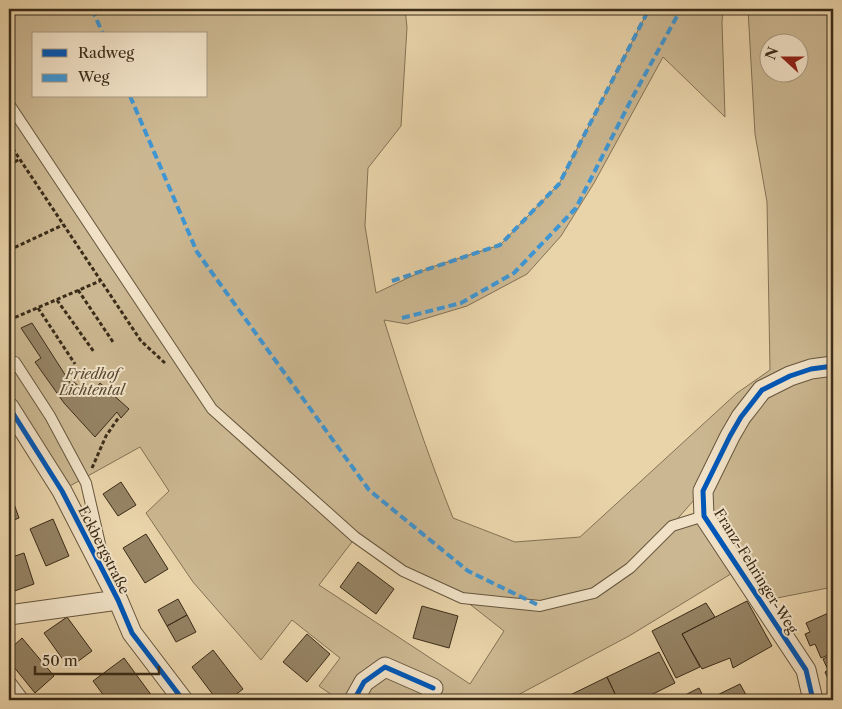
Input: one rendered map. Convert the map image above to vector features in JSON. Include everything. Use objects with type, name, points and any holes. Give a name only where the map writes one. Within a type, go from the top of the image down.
[{"type":"street","name":"Franz-Fehringer-Weg","points":[[813,700],[806,670],[704,516],[703,491],[741,417],[762,390],[811,368],[833,366]]},
{"type":"street","name":"Eckbergstraße","points":[[9,406],[62,491],[118,600],[132,633],[183,700]]},
{"type":"street","name":"Eckbergstraße","points":[[9,615],[118,600]]},
{"type":"street","points":[[354,700],[364,682],[385,667],[433,688]]},
{"type":"lane","points":[[9,104],[212,409],[355,537],[403,571],[462,598],[540,606],[594,593],[630,568],[672,526],[704,516]]},
{"type":"lane","name":"Eckbergstraße","points":[[15,362],[50,416],[86,483],[102,557],[118,600]]},
{"type":"lane","points":[[9,680],[24,700]]},
{"type":"path","points":[[9,143],[141,341],[170,368]]},
{"type":"path","points":[[9,165],[20,159]]},
{"type":"path","points":[[9,250],[63,225]]},
{"type":"path","points":[[9,320],[100,280]]},
{"type":"path","points":[[78,290],[113,342]]},
{"type":"path","points":[[57,300],[94,352]]},
{"type":"path","points":[[38,308],[75,364]]},
{"type":"path","points":[[86,483],[106,436],[119,417]]},
{"type":"green space","name":"Friedhof Lichtental","points":[[9,9],[405,9],[407,27],[401,126],[368,168],[365,226],[376,293],[429,268],[500,245],[559,184],[649,9],[723,9],[725,117],[663,57],[594,183],[561,236],[527,274],[467,306],[407,324],[384,320],[434,469],[453,518],[515,542],[580,537],[737,393],[770,370],[767,202],[755,134],[748,9],[833,9],[833,587],[772,599],[739,569],[629,636],[511,700],[339,700],[319,686],[340,658],[292,620],[261,660],[193,582],[146,513],[169,491],[140,447],[68,487],[9,390]],"holes":[[[702,491],[704,516],[672,525]],[[355,538],[403,571],[462,598],[504,631],[470,684],[319,585]]]},
{"type":"building","points":[[32,323],[71,384],[74,382],[90,396],[100,383],[129,409],[121,418],[117,412],[95,437],[64,403],[35,362],[41,358],[21,328]]},
{"type":"building","points":[[121,482],[136,505],[118,516],[103,494]]},
{"type":"building","points":[[9,490],[13,501],[9,503]]},
{"type":"building","points":[[13,501],[19,518],[9,522],[9,503]]},
{"type":"building","points":[[53,519],[69,556],[46,566],[30,529]]},
{"type":"building","points":[[146,534],[168,569],[145,583],[123,548]]},
{"type":"building","points":[[24,553],[34,584],[9,593],[9,558]]},
{"type":"building","points":[[358,562],[394,589],[376,614],[340,587]]},
{"type":"building","points":[[178,599],[187,615],[167,626],[158,610]]},
{"type":"building","points":[[747,601],[772,646],[733,668],[730,658],[702,669],[682,634]]},
{"type":"building","points":[[706,603],[715,617],[682,634],[700,667],[676,678],[652,631]]},
{"type":"building","points":[[422,606],[458,616],[449,648],[413,638]]},
{"type":"building","points":[[833,611],[833,628],[830,630],[833,639],[833,653],[821,658],[815,644],[810,646],[805,634],[810,632],[806,623]]},
{"type":"building","points":[[187,615],[196,632],[176,642],[167,626]]},
{"type":"building","points":[[67,617],[92,651],[69,668],[44,633]]},
{"type":"building","points":[[307,634],[330,654],[307,682],[283,662]]},
{"type":"building","points":[[22,638],[54,676],[35,693],[9,661],[9,650]]},
{"type":"building","points":[[213,650],[243,689],[229,700],[217,700],[192,667]]},
{"type":"building","points":[[659,652],[675,683],[641,700],[618,700],[607,677]]},
{"type":"building","points":[[833,654],[832,688],[825,672],[828,670],[823,659]]},
{"type":"building","points":[[124,658],[152,696],[146,700],[107,700],[93,681]]},
{"type":"building","points":[[607,677],[618,700],[560,700]]},
{"type":"building","points":[[740,684],[749,700],[707,700]]},
{"type":"building","points":[[699,688],[705,700],[675,700]]},
{"type":"marked path","points":[[92,9],[102,32]]},
{"type":"marked path","points":[[392,281],[500,245],[559,184],[649,9]]},
{"type":"marked path","points":[[402,318],[461,303],[514,273],[576,208],[631,100],[681,9]]},
{"type":"marked path","points":[[131,98],[197,252],[369,490],[468,571],[540,606]]},
{"type":"cycle path","points":[[813,700],[806,670],[704,516],[703,491],[741,417],[762,390],[790,376],[811,369],[833,366]]},
{"type":"cycle path","points":[[9,407],[62,491],[118,600],[132,633],[183,700]]},
{"type":"cycle path","points":[[354,700],[364,682],[385,667],[433,688]]}]
